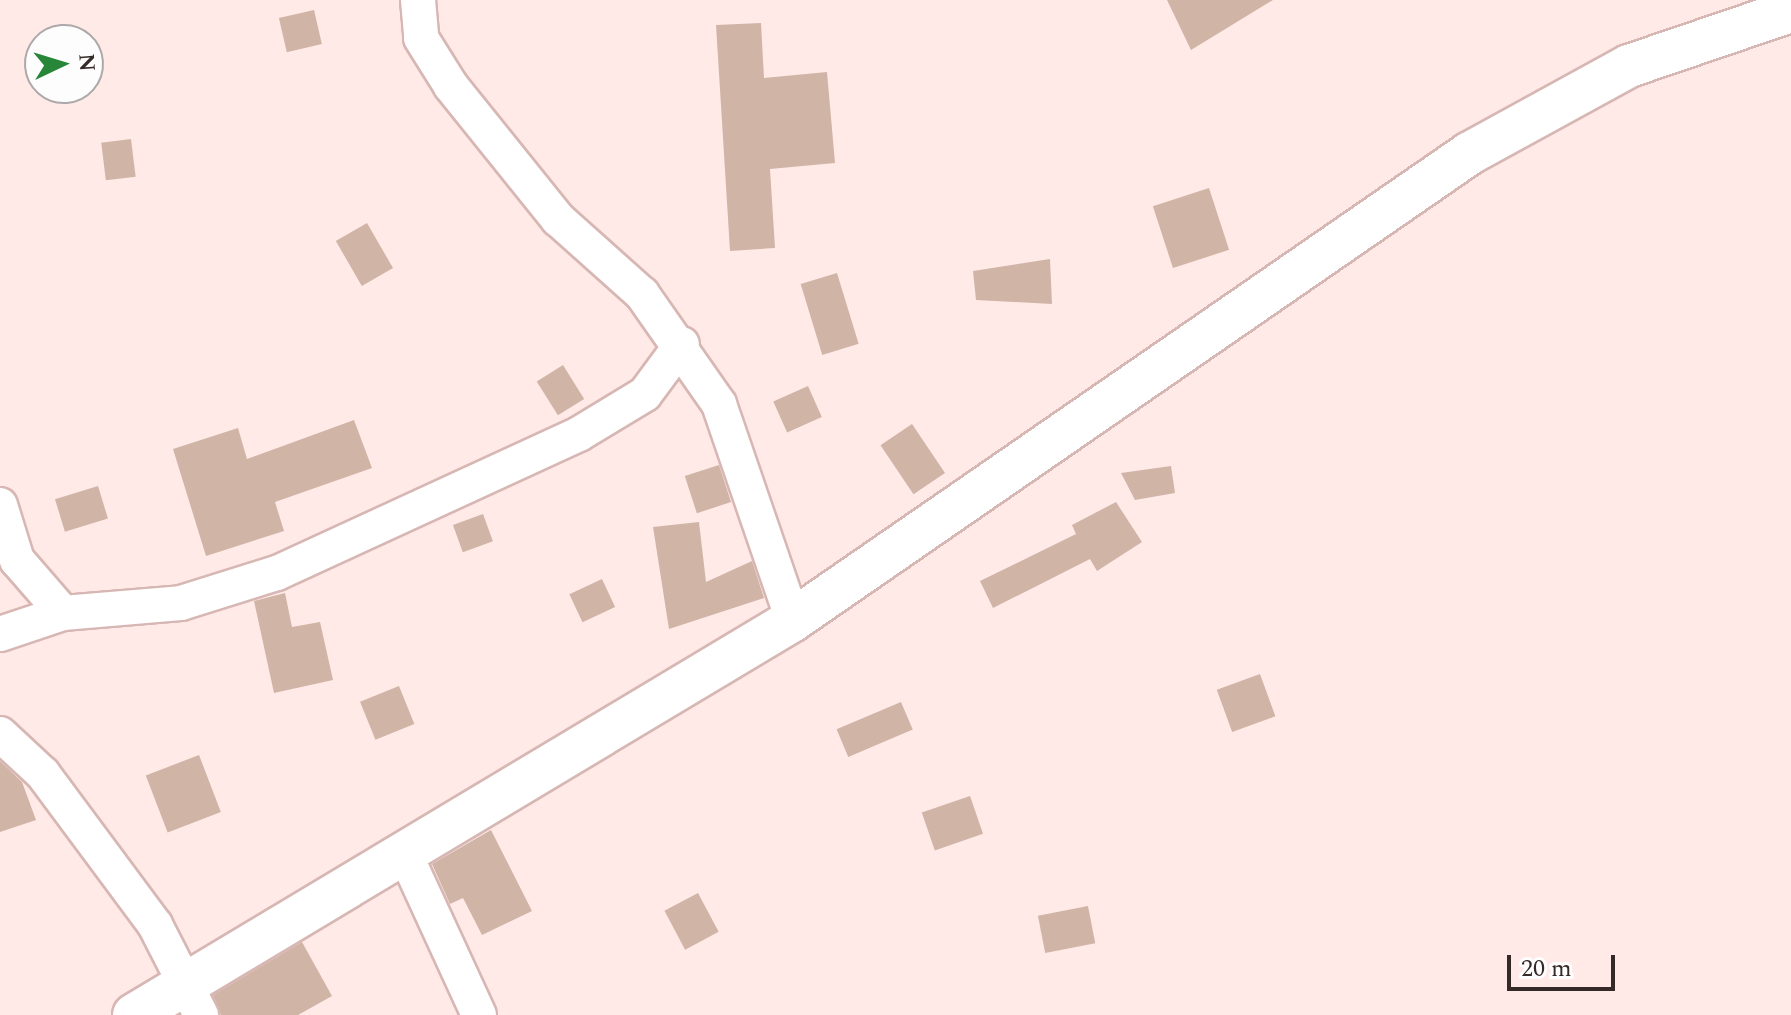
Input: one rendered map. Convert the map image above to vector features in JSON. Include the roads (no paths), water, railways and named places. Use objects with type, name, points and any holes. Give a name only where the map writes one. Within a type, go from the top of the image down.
[{"type":"street","points":[[418,0],[421,38],[451,86],[558,219],[642,294],[682,344],[719,404],[793,620]]},
{"type":"street","points":[[134,1015],[194,998],[405,854],[793,620],[1470,153],[1629,66],[1791,11]]},
{"type":"street","points":[[0,634],[63,613],[181,603],[277,573],[579,434],[645,394],[682,344]]},
{"type":"street","points":[[0,505],[17,560],[63,613]]},
{"type":"street","points":[[0,734],[43,774],[155,925],[194,998]]},
{"type":"street","points":[[405,854],[479,1015]]}]
